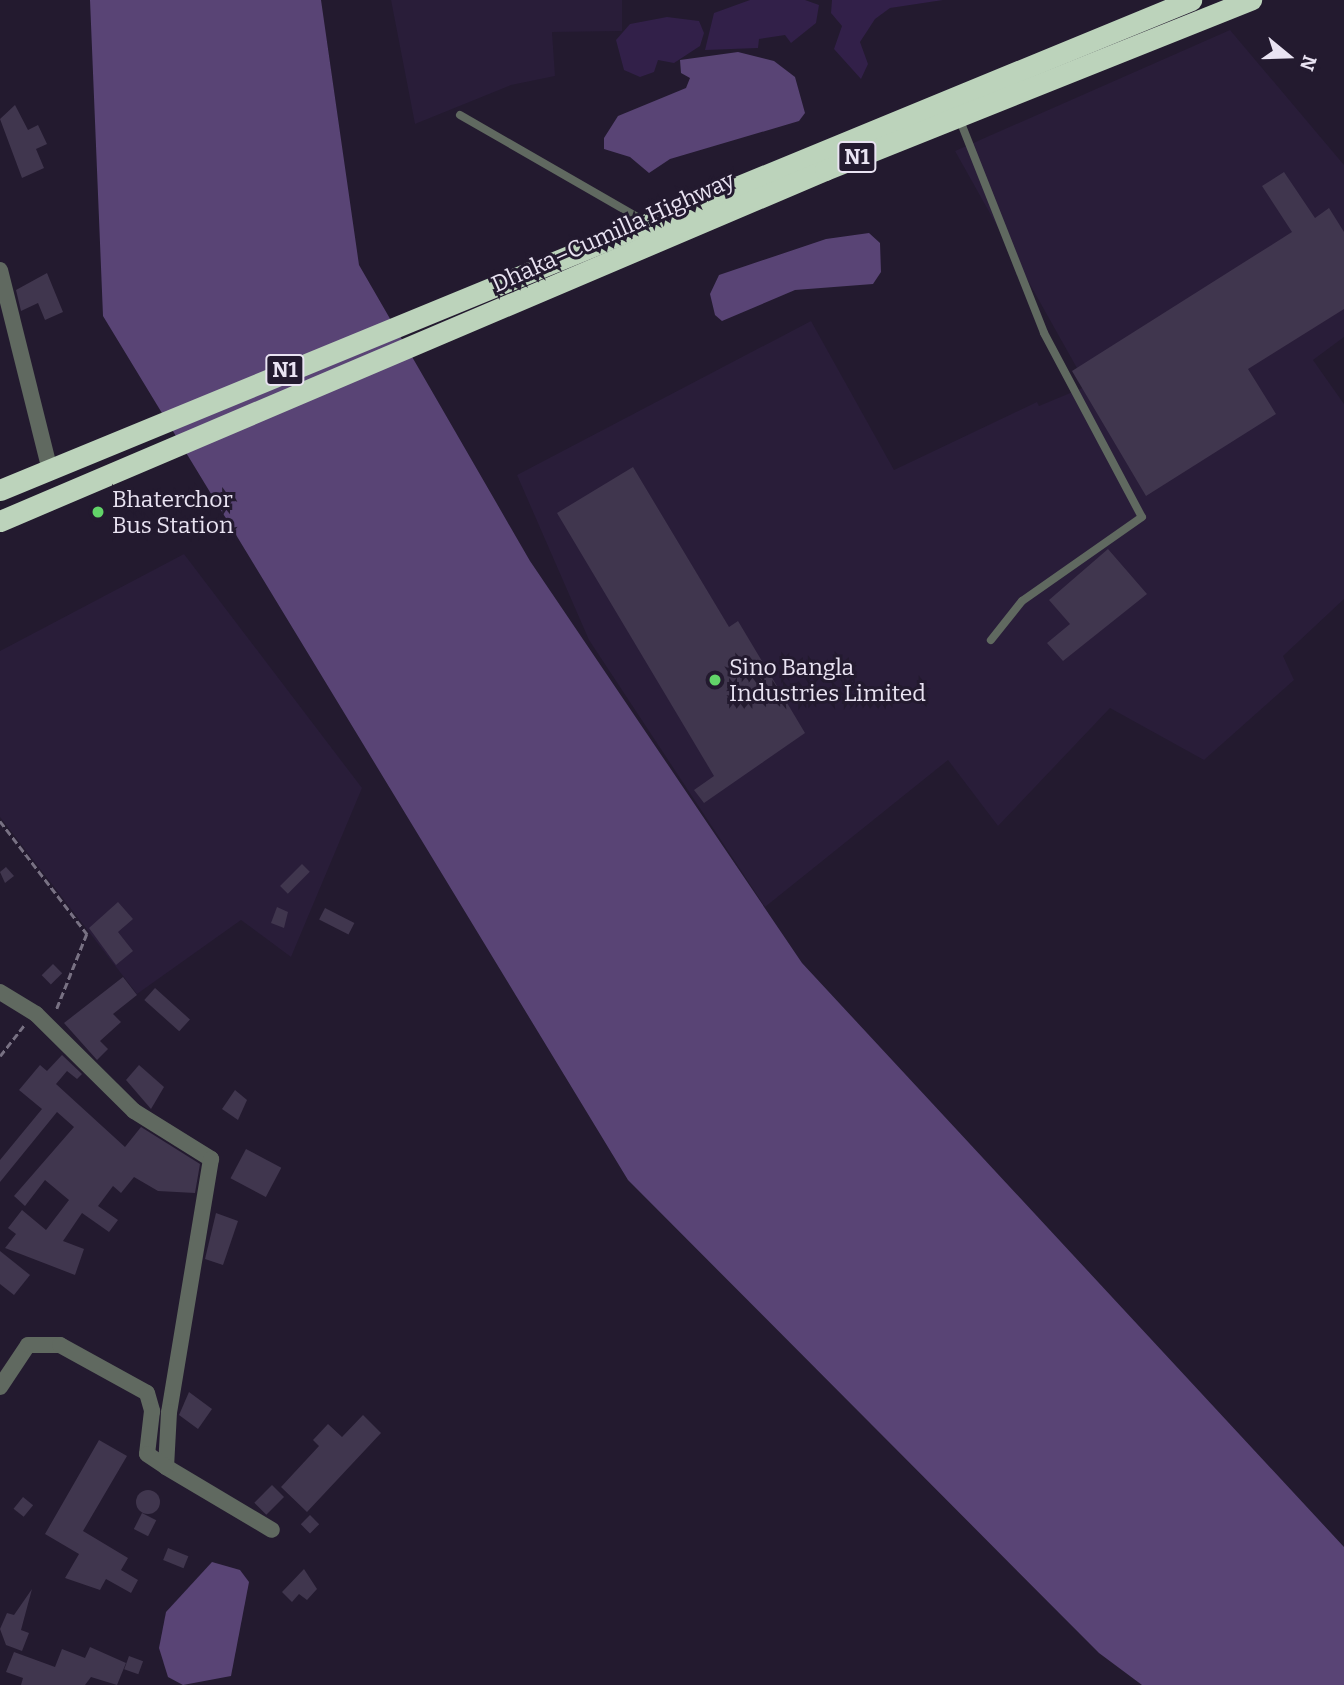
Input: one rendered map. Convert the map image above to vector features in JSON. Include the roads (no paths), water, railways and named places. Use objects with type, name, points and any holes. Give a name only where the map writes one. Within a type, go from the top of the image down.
[{"type":"highway","name":"Dhaka–Cumilla Highway","points":[[0,490],[465,294],[1191,0]]},
{"type":"highway","name":"Dhaka–Cumilla Highway","points":[[0,521],[959,118],[1251,0]]},
{"type":"street","points":[[0,270],[50,470]]},
{"type":"street","points":[[0,992],[36,1014],[134,1111],[211,1159],[169,1412],[166,1467]]},
{"type":"street","points":[[0,1387],[28,1345],[60,1345],[147,1393],[152,1411],[147,1454],[272,1530]]},
{"type":"lane","points":[[460,115],[644,221]]},
{"type":"lane","points":[[959,118],[1044,333],[1142,517],[1022,601],[991,639]]},
{"type":"place","name":"Bhaterchor Bus Station","points":[[98,512]]},
{"type":"place","name":"Sino Bangla Industries Limited","points":[[715,680]]}]
